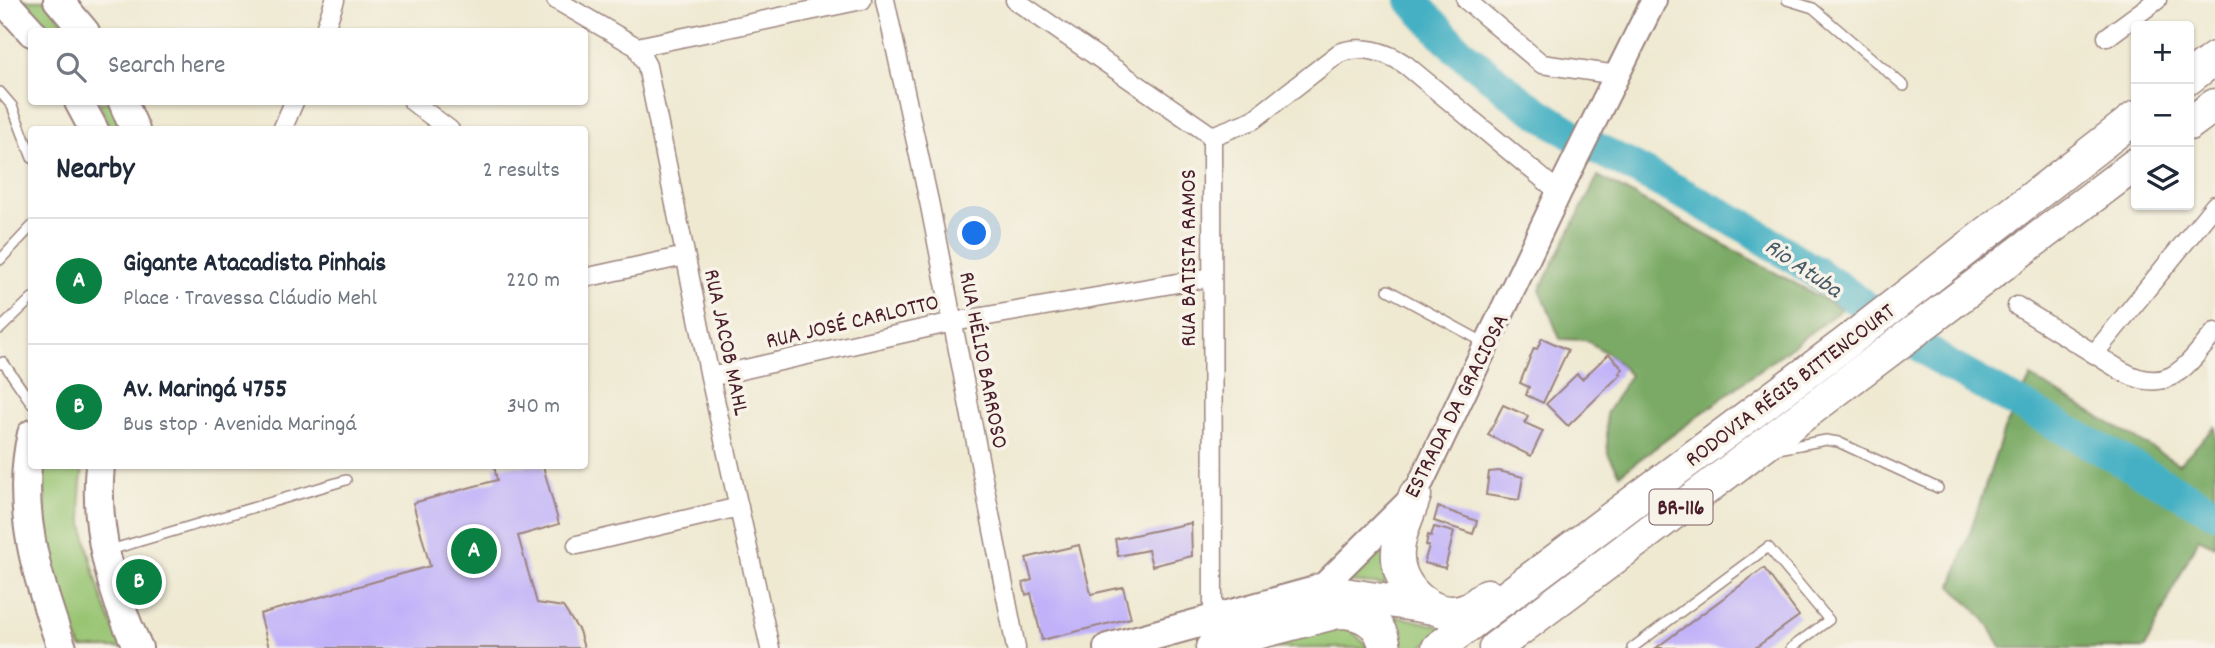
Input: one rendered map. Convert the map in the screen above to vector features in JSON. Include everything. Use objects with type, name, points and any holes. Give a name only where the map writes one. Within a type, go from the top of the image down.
[{"type":"highway","points":[[2194,74],[2215,58]]},
{"type":"highway","points":[[2194,120],[2215,105]]},
{"type":"highway","name":"RODOVIA RÉGIS BITTENCOURT","points":[[1438,648],[1843,345],[2131,121]]},
{"type":"highway","name":"RODOVIA RÉGIS BITTENCOURT","points":[[1495,648],[2131,168]]},
{"type":"highway","points":[[1319,590],[1458,611],[1469,608],[1617,496],[1730,429]]},
{"type":"highway","points":[[1520,648],[1651,549],[1749,456]]},
{"type":"highway","points":[[1415,495],[1399,545],[1398,567],[1407,588],[1424,603],[1435,608]]},
{"type":"highway","points":[[1213,634],[1218,643],[1338,612],[1353,612],[1368,618],[1378,629],[1385,648]]},
{"type":"main road","points":[[3,0],[28,28]]},
{"type":"main road","points":[[58,0],[82,28]]},
{"type":"main road","name":"ESTRADA DA GRACIOSA","points":[[1108,648],[1213,634],[1319,590],[1415,495],[1654,0]]},
{"type":"main road","points":[[81,105],[92,126]]},
{"type":"main road","points":[[124,105],[133,126]]},
{"type":"main road","points":[[28,450],[26,508],[35,567],[62,648]]},
{"type":"main road","points":[[100,469],[98,491],[105,552],[128,627],[138,648]]},
{"type":"street","points":[[325,28],[335,0]]},
{"type":"street","points":[[556,0],[637,47],[862,0]]},
{"type":"street","name":"RUA HÉLIO BARROSO","points":[[885,0],[953,322],[1016,648]]},
{"type":"street","points":[[1015,0],[1212,136],[1253,120],[1339,53],[1355,48],[1391,56],[1406,65],[1559,192]]},
{"type":"street","points":[[1466,0],[1542,64],[1618,75]]},
{"type":"street","points":[[2107,37],[2157,0]]},
{"type":"street","name":"RUA JACOB MAHL","points":[[637,47],[647,66],[710,377],[770,648]]},
{"type":"street","points":[[284,126],[293,105]]},
{"type":"street","points":[[417,105],[445,126]]},
{"type":"street","name":"RUA BATISTA RAMOS","points":[[1212,136],[1213,634]]},
{"type":"street","points":[[2094,354],[2215,205]]},
{"type":"street","points":[[588,277],[685,256]]},
{"type":"street","name":"RUA JOSÉ CARLOTTO","points":[[710,377],[953,322],[1212,277]]},
{"type":"street","points":[[2017,306],[2137,380],[2151,382],[2166,380],[2193,358],[2215,332]]},
{"type":"street","points":[[577,545],[739,507]]},
{"type":"lane","points":[[1787,0],[1813,8],[1904,86]]},
{"type":"lane","points":[[0,92],[12,106],[28,148]]},
{"type":"lane","points":[[0,260],[28,230]]},
{"type":"lane","points":[[1388,290],[1488,344]]},
{"type":"lane","points":[[0,329],[28,302]]},
{"type":"lane","points":[[1,361],[28,398]]},
{"type":"lane","points":[[1749,456],[1826,440],[1855,448],[1938,488]]},
{"type":"lane","points":[[105,552],[345,480]]},
{"type":"lane","points":[[1632,648],[1768,548],[1829,620],[1791,648]]},
{"type":"green space","points":[[24,0],[44,0],[69,28],[49,28]]},
{"type":"green space","points":[[100,105],[112,105],[122,126],[109,126]]},
{"type":"green space","points":[[1598,176],[1842,309],[1620,474],[1608,454],[1606,414],[1630,375],[1610,355],[1585,340],[1560,339],[1540,289]]},
{"type":"green space","points":[[2031,377],[2179,464],[2215,427],[2215,546],[2198,538],[2145,648],[2002,648],[1985,620],[1952,586],[2004,430]]},
{"type":"green space","points":[[44,469],[83,469],[80,498],[90,555],[109,616],[124,648],[81,648],[65,610],[57,581],[46,515]]},
{"type":"green space","points":[[1382,539],[1386,543],[1385,585],[1346,582],[1343,576]]},
{"type":"green space","points":[[1388,614],[1447,628],[1421,648],[1392,648]]},
{"type":"green space","points":[[1337,627],[1351,630],[1369,648],[1254,648]]},
{"type":"building","points":[[1542,338],[1568,350],[1543,403],[1526,395],[1529,387],[1520,383],[1534,348],[1537,349]]},
{"type":"building","points":[[1609,354],[1623,369],[1619,373],[1621,374],[1568,426],[1546,404],[1577,374],[1582,379]]},
{"type":"building","points":[[1503,405],[1528,416],[1525,423],[1543,431],[1531,456],[1488,435]]},
{"type":"building","points":[[495,469],[544,469],[559,524],[518,536],[537,603],[563,607],[579,631],[584,648],[269,648],[260,614],[430,566],[413,503],[497,480]]},
{"type":"building","points":[[1499,471],[1523,477],[1519,500],[1486,495],[1489,472]]},
{"type":"building","points":[[1438,507],[1477,521],[1473,534],[1434,521]]},
{"type":"building","points":[[1191,523],[1192,556],[1152,566],[1148,550],[1118,556],[1115,539]]},
{"type":"building","points":[[1434,527],[1454,532],[1445,568],[1424,563],[1429,546],[1426,545],[1428,535],[1431,536]]},
{"type":"building","points":[[1079,545],[1091,594],[1123,587],[1131,618],[1042,640],[1031,593],[1026,595],[1023,583],[1032,580],[1026,558]]},
{"type":"building","points":[[1764,568],[1799,616],[1755,648],[1656,648]]},
{"type":"waterway","name":"Rio Atuba","points":[[1411,0],[1457,49],[1522,102],[1581,140],[1746,227],[1837,286],[1946,364],[2215,512]]},
{"type":"place","name":"Gigante Atacadista Pinhais","points":[[474,551]]},
{"type":"place","name":"Av. Maringá 4755","points":[[139,582]]}]
